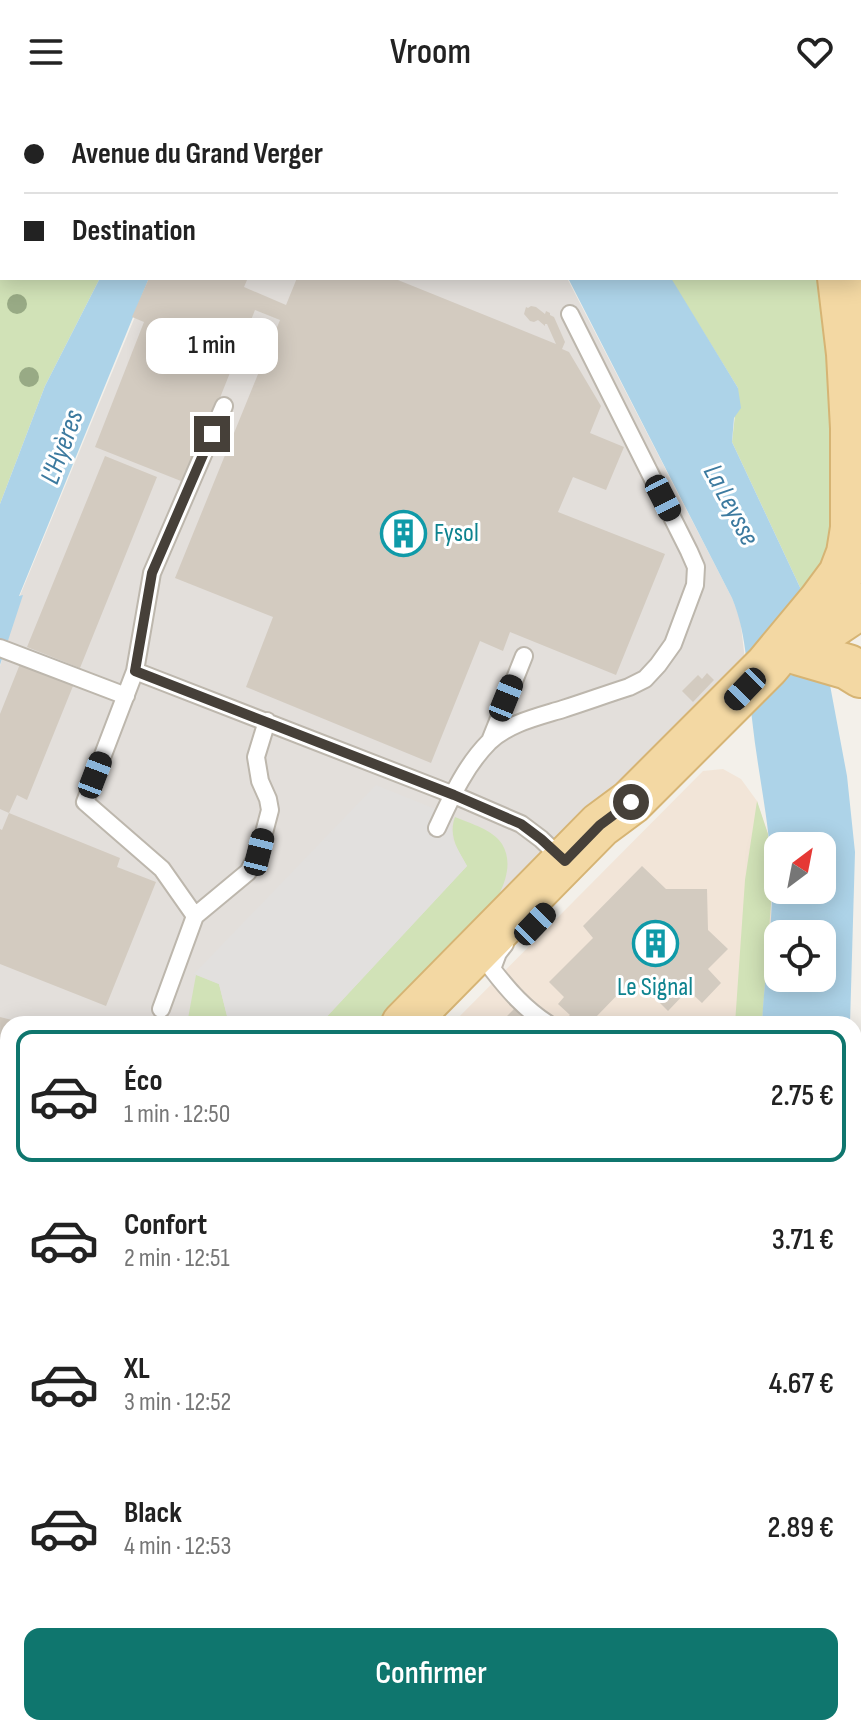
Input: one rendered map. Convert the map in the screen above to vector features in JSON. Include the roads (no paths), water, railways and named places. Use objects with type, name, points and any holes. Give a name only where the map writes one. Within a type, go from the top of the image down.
[{"type":"main road","points":[[412,1016],[600,825],[631,802],[724,711],[816,631],[849,553],[853,528],[853,428],[840,280]]},
{"type":"main road","points":[[816,631],[855,671]]},
{"type":"main road","points":[[448,1016],[599,857],[631,802]]},
{"type":"lane","points":[[437,828],[474,760],[504,730],[645,679],[673,644],[695,585],[696,567],[689,551],[570,314]]},
{"type":"lane","points":[[195,916],[162,869],[85,802],[135,671],[152,573],[224,406]]},
{"type":"lane","points":[[7,651],[126,696]]},
{"type":"lane","points":[[489,742],[524,656]]},
{"type":"lane","points":[[135,671],[454,795],[521,824],[541,839],[569,867],[566,879],[506,941],[492,969],[535,1016]]},
{"type":"lane","points":[[161,1009],[195,916],[248,872],[259,852],[270,810],[256,757],[267,721]]},
{"type":"water","name":"L'Hyères","points":[[99,280],[148,280],[19,596],[23,595],[0,665],[0,504],[45,386]]},
{"type":"water","name":"La Leysse","points":[[569,280],[672,280],[738,388],[741,408],[734,418],[732,442],[805,598],[830,685],[847,776],[855,852],[850,1016],[763,1016],[765,992],[836,992],[836,920],[771,920],[772,904],[836,904],[836,832],[768,832],[744,642],[732,598]]},
{"type":"place","name":"Fysol","points":[[403,533]]},
{"type":"place","name":"Le Signal","points":[[655,944]]}]
